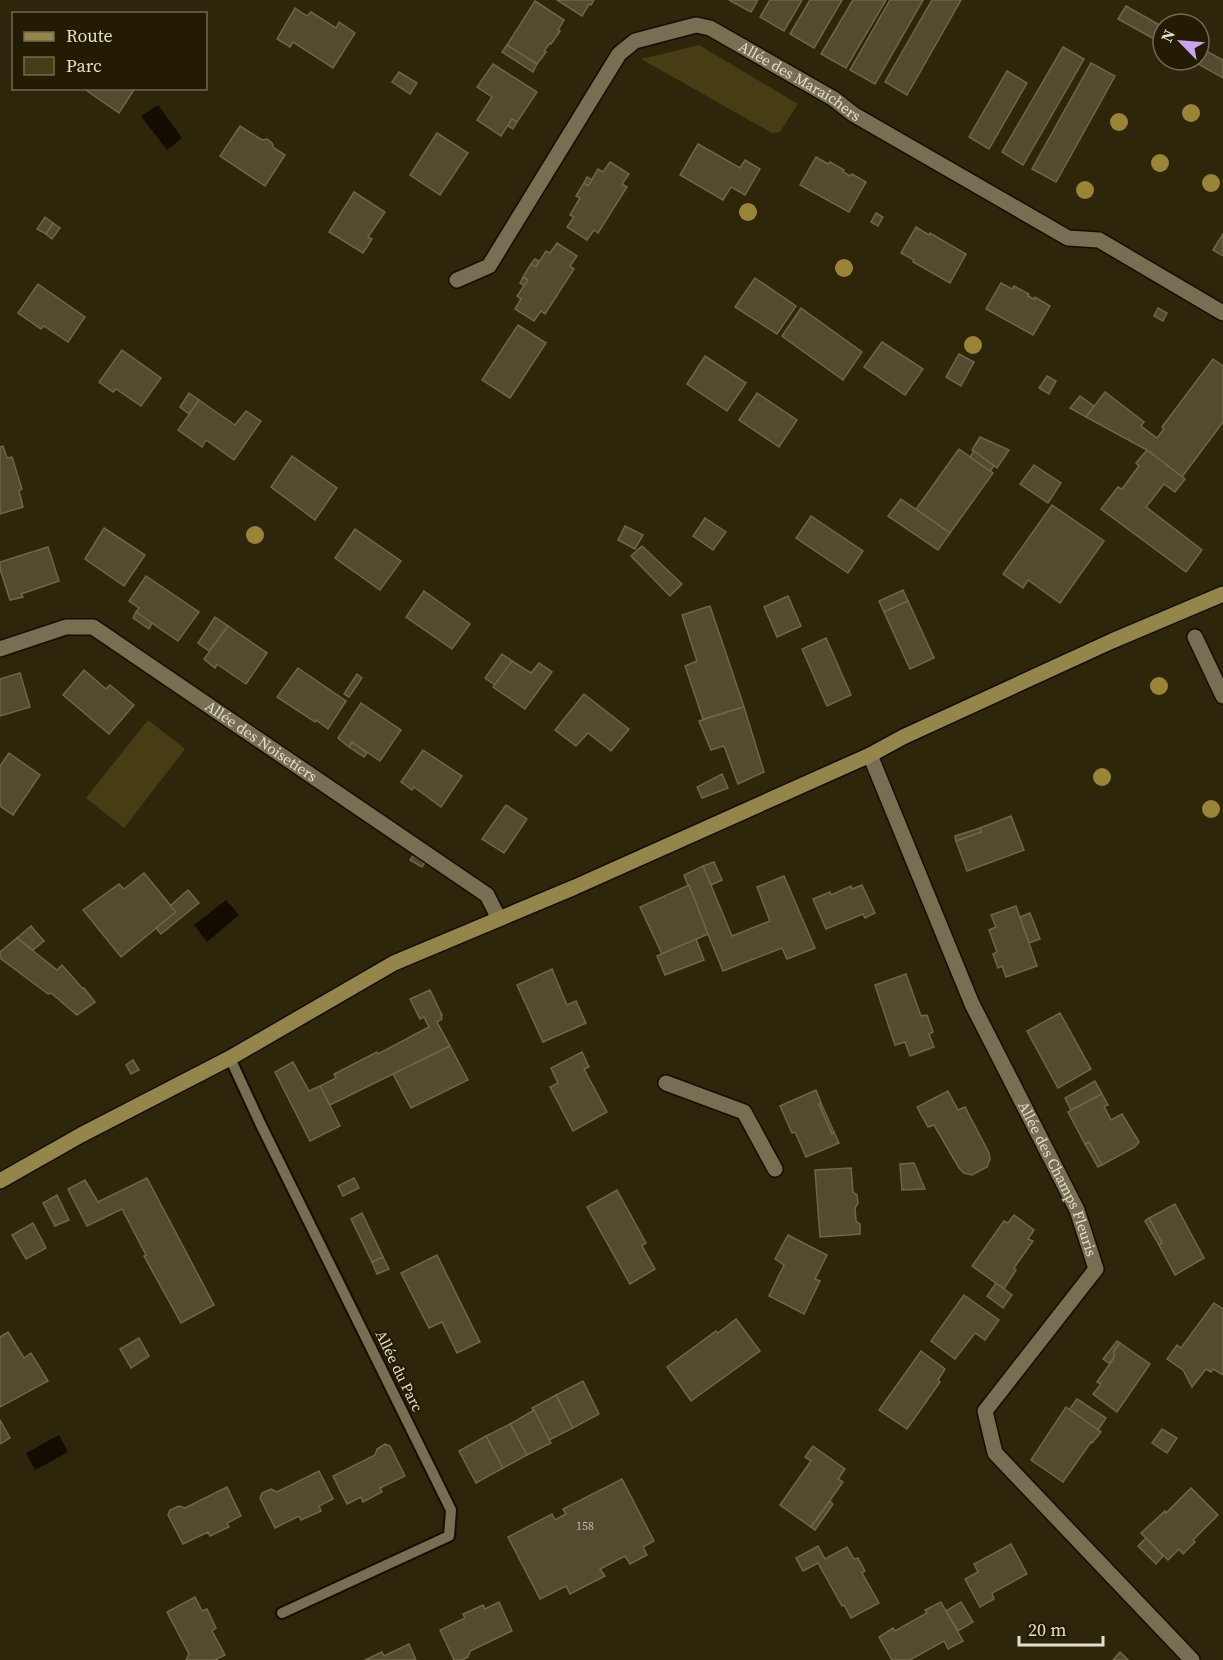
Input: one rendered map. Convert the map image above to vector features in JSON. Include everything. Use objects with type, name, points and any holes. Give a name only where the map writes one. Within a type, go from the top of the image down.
[{"type":"main road","points":[[0,1181],[81,1135],[230,1058],[394,963],[575,887],[870,755],[903,737],[1112,641],[1223,594]]},
{"type":"street","name":"Allée des Maraichers","points":[[457,280],[489,266],[619,54],[635,41],[696,25],[710,28],[834,99],[853,114],[1068,238],[1100,240],[1223,313]]},
{"type":"street","name":"Allée des Noisetiers","points":[[0,649],[66,627],[93,627],[487,895],[499,919]]},
{"type":"street","points":[[1195,637],[1223,696]]},
{"type":"street","name":"Allée des Champs Fleuris","points":[[870,755],[972,1004],[1077,1210],[1096,1269],[986,1411],[995,1453],[1192,1660]]},
{"type":"street","points":[[666,1083],[744,1112],[775,1169]]},
{"type":"lane","name":"Allée du Parc","points":[[230,1058],[245,1093],[451,1510],[449,1536],[282,1613]]},
{"type":"green space","points":[[699,45],[798,104],[780,132],[772,133],[641,59]]},
{"type":"green space","points":[[148,720],[185,749],[124,828],[86,798]]},
{"type":"shaded area","points":[[158,105],[182,138],[167,150],[141,116]]},
{"type":"shaded area","points":[[226,900],[239,915],[207,942],[194,925]]},
{"type":"shaded area","points":[[59,1435],[68,1452],[35,1470],[26,1453]]},
{"type":"building","points":[[557,0],[594,0],[582,16]]},
{"type":"building","points":[[729,0],[758,0],[751,12]]},
{"type":"building","points":[[770,0],[802,0],[784,31],[760,17]]},
{"type":"building","points":[[810,0],[842,0],[814,48],[790,34]]},
{"type":"building","points":[[853,0],[886,0],[846,68],[821,54]]},
{"type":"building","points":[[890,0],[923,0],[875,84],[850,70]]},
{"type":"building","points":[[932,0],[961,0],[907,95],[885,82]]},
{"type":"building","points":[[535,1],[564,20],[558,30],[560,31],[537,64],[507,45]]},
{"type":"building","points":[[1126,6],[1151,20],[1151,37],[1118,19]]},
{"type":"building","points":[[295,8],[307,16],[311,12],[336,28],[339,22],[355,33],[333,68],[293,42],[290,47],[277,39]]},
{"type":"building","points":[[507,45],[537,64],[533,72],[502,52]]},
{"type":"building","points":[[1063,47],[1084,59],[1023,165],[1002,152]]},
{"type":"building","points":[[1211,54],[1223,60],[1223,78],[1211,71]]},
{"type":"building","points":[[1091,63],[1115,76],[1056,182],[1032,169]]},
{"type":"building","points":[[493,64],[537,92],[517,122],[512,119],[501,136],[477,120],[492,97],[477,87]]},
{"type":"building","points":[[1007,71],[1027,83],[989,149],[969,137]]},
{"type":"building","points":[[399,72],[417,83],[410,94],[392,82]]},
{"type":"building","points":[[86,90],[134,90],[119,113]]},
{"type":"building","points":[[512,119],[517,122],[513,129],[508,126]]},
{"type":"building","points":[[240,126],[262,140],[267,139],[274,148],[285,155],[265,186],[220,156]]},
{"type":"building","points":[[437,133],[468,153],[440,195],[410,175]]},
{"type":"building","points":[[698,144],[740,168],[745,160],[760,169],[745,195],[731,187],[723,200],[680,175]]},
{"type":"building","points":[[816,157],[866,182],[849,212],[800,185]]},
{"type":"building","points":[[610,162],[629,174],[622,184],[627,187],[598,233],[594,230],[587,240],[567,227],[574,217],[570,215],[580,198],[576,196],[584,183],[588,186],[598,169],[603,172]]},
{"type":"building","points":[[587,177],[592,180],[588,186],[584,183]]},
{"type":"building","points":[[354,192],[385,212],[368,237],[372,239],[363,253],[329,232]]},
{"type":"building","points":[[876,213],[883,217],[878,226],[871,222]]},
{"type":"building","points":[[45,217],[53,223],[46,234],[37,229]]},
{"type":"building","points":[[53,223],[60,228],[52,239],[46,234]]},
{"type":"building","points":[[916,227],[966,254],[950,283],[901,253]]},
{"type":"building","points":[[1223,234],[1223,256],[1213,250]]},
{"type":"building","points":[[557,243],[577,256],[570,266],[574,269],[545,314],[541,311],[534,321],[515,309],[521,299],[517,296],[528,280],[523,277],[531,264],[536,267],[546,251],[550,253]]},
{"type":"building","points":[[535,259],[539,261],[536,267],[531,264]]},
{"type":"building","points":[[523,277],[528,280],[524,286],[520,283]]},
{"type":"building","points":[[755,278],[796,306],[777,334],[735,307]]},
{"type":"building","points":[[1001,283],[1012,289],[1014,286],[1029,294],[1028,296],[1034,299],[1035,297],[1050,306],[1033,335],[986,309]]},
{"type":"building","points":[[38,284],[85,317],[68,342],[44,326],[41,329],[18,313]]},
{"type":"building","points":[[801,308],[862,352],[843,380],[782,336]]},
{"type":"building","points":[[1158,308],[1167,313],[1163,321],[1154,316]]},
{"type":"building","points":[[518,325],[546,343],[510,398],[482,380]]},
{"type":"building","points":[[882,342],[923,369],[905,395],[864,367]]},
{"type":"building","points":[[122,350],[161,378],[141,406],[116,389],[113,392],[99,382]]},
{"type":"building","points":[[959,354],[974,362],[961,386],[946,377]]},
{"type":"building","points":[[705,356],[746,383],[727,411],[687,384]]},
{"type":"building","points":[[1213,359],[1223,366],[1223,422],[1182,477],[1147,450],[1086,417],[1105,392],[1144,422],[1141,426],[1157,438],[1164,429],[1162,427]]},
{"type":"building","points":[[1047,376],[1056,381],[1049,394],[1039,388]]},
{"type":"building","points":[[189,393],[199,400],[189,414],[180,407]]},
{"type":"building","points":[[757,393],[797,420],[779,447],[739,420]]},
{"type":"building","points":[[1080,396],[1094,406],[1086,417],[1070,408]]},
{"type":"building","points":[[199,400],[235,425],[246,411],[261,421],[234,460],[206,440],[202,447],[178,430]]},
{"type":"building","points":[[980,437],[1009,450],[997,468],[972,450]]},
{"type":"building","points":[[3,446],[7,458],[12,457],[22,489],[19,491],[23,507],[0,514],[0,447]]},
{"type":"building","points":[[959,449],[993,473],[950,533],[916,509]]},
{"type":"building","points":[[1147,450],[1185,479],[1175,492],[1164,484],[1146,507],[1202,550],[1186,572],[1101,509],[1118,487],[1122,489],[1139,466],[1136,463]]},
{"type":"building","points":[[974,451],[994,466],[990,471],[970,457]]},
{"type":"building","points":[[292,456],[337,488],[315,520],[271,487]]},
{"type":"building","points":[[1034,465],[1061,483],[1048,503],[1020,484]]},
{"type":"building","points":[[901,499],[950,533],[938,550],[888,516]]},
{"type":"building","points":[[1052,505],[1104,541],[1060,603],[1028,580],[1023,588],[1003,574]]},
{"type":"building","points":[[811,516],[863,551],[848,573],[796,538]]},
{"type":"building","points":[[705,518],[726,532],[713,550],[693,536]]},
{"type":"building","points":[[625,526],[643,535],[635,549],[618,540]]},
{"type":"building","points":[[104,528],[145,555],[124,586],[85,559]]},
{"type":"building","points":[[355,529],[401,561],[380,590],[335,558]]},
{"type":"building","points":[[642,546],[682,584],[670,596],[631,556]]},
{"type":"building","points":[[48,547],[59,581],[21,594],[23,597],[10,600],[0,562]]},
{"type":"building","points":[[146,576],[199,612],[178,641],[136,612],[139,608],[129,601]]},
{"type":"building","points":[[903,590],[908,601],[884,612],[879,601]]},
{"type":"building","points":[[424,591],[470,624],[452,649],[406,617]]},
{"type":"building","points":[[788,596],[801,626],[777,637],[764,607]]},
{"type":"building","points":[[908,601],[934,658],[910,669],[884,612]]},
{"type":"building","points":[[710,606],[744,707],[703,719],[685,666],[697,661],[682,615]]},
{"type":"building","points":[[136,612],[152,623],[149,629],[133,618]]},
{"type":"building","points":[[215,617],[228,626],[209,651],[198,643]]},
{"type":"building","points":[[228,626],[267,653],[246,684],[217,664],[215,668],[204,659]]},
{"type":"building","points":[[826,638],[851,695],[827,706],[802,649]]},
{"type":"building","points":[[502,654],[512,661],[495,685],[485,678]]},
{"type":"building","points":[[512,661],[531,673],[539,663],[552,672],[525,709],[493,687]]},
{"type":"building","points":[[298,668],[346,701],[328,729],[277,697]]},
{"type":"building","points":[[84,670],[106,689],[110,685],[134,705],[109,734],[63,695]]},
{"type":"building","points":[[20,673],[30,707],[0,716],[0,679]]},
{"type":"building","points":[[357,674],[362,678],[349,697],[344,694]]},
{"type":"building","points":[[584,694],[629,729],[611,751],[588,733],[576,746],[555,730]]},
{"type":"building","points":[[361,703],[401,730],[380,761],[352,742],[349,747],[338,738]]},
{"type":"building","points":[[744,707],[764,772],[738,784],[724,746],[711,750],[699,721]]},
{"type":"building","points":[[352,742],[367,753],[364,757],[349,747]]},
{"type":"building","points":[[423,750],[462,776],[441,807],[414,787],[412,790],[401,782]]},
{"type":"building","points":[[9,753],[40,775],[13,815],[0,806],[0,766]]},
{"type":"building","points":[[722,774],[728,788],[702,798],[697,787]]},
{"type":"building","points":[[506,805],[527,819],[504,853],[482,839]]},
{"type":"building","points":[[1011,816],[1024,850],[967,871],[956,841],[981,832],[980,828]]},
{"type":"building","points":[[980,828],[981,832],[956,841],[955,836]]},
{"type":"building","points":[[415,853],[426,861],[422,867],[410,860]]},
{"type":"building","points":[[714,862],[722,880],[711,885],[703,866]]},
{"type":"building","points":[[703,866],[732,936],[770,921],[757,887],[784,876],[815,948],[787,959],[782,948],[723,971],[684,875]]},
{"type":"building","points":[[144,873],[176,912],[121,957],[83,910],[119,884],[124,889]]},
{"type":"building","points":[[689,885],[708,934],[662,954],[640,907]]},
{"type":"building","points":[[862,885],[875,913],[865,918],[863,914],[826,929],[813,899],[830,892],[831,895],[851,886],[852,889]]},
{"type":"building","points":[[188,890],[199,903],[161,934],[156,928],[176,912],[170,906]]},
{"type":"building","points":[[1016,906],[1037,966],[1006,977],[1002,966],[998,968],[993,954],[997,952],[989,930],[996,927],[991,915]]},
{"type":"building","points":[[1030,913],[1040,939],[1029,943],[1020,917]]},
{"type":"building","points":[[31,926],[44,941],[33,950],[17,938]]},
{"type":"building","points":[[17,938],[57,970],[62,965],[95,1002],[77,1015],[51,993],[48,994],[0,958],[0,952]]},
{"type":"building","points":[[696,939],[704,960],[665,975],[657,956]]},
{"type":"building","points":[[552,969],[567,1005],[576,1001],[586,1023],[543,1042],[517,985]]},
{"type":"building","points":[[906,974],[921,1016],[927,1015],[933,1032],[929,1034],[934,1047],[910,1056],[905,1042],[895,1045],[875,985]]},
{"type":"building","points":[[430,990],[442,1015],[442,1019],[437,1022],[450,1046],[330,1105],[320,1086],[336,1078],[334,1074],[429,1027],[424,1017],[420,1019],[410,999]]},
{"type":"building","points":[[1060,1013],[1091,1069],[1058,1088],[1027,1031]]},
{"type":"building","points":[[450,1046],[468,1080],[411,1108],[393,1074]]},
{"type":"building","points":[[582,1052],[589,1067],[584,1069],[607,1112],[573,1131],[550,1087],[558,1083],[551,1068]]},
{"type":"building","points":[[133,1060],[139,1070],[131,1074],[126,1065]]},
{"type":"building","points":[[293,1062],[309,1091],[320,1086],[340,1126],[310,1141],[275,1072]]},
{"type":"building","points":[[1095,1081],[1102,1094],[1071,1110],[1065,1098]]},
{"type":"building","points":[[816,1090],[821,1103],[819,1104],[832,1134],[834,1132],[839,1143],[806,1157],[780,1106]]},
{"type":"building","points":[[948,1091],[958,1110],[965,1107],[989,1153],[990,1159],[987,1167],[972,1175],[964,1173],[959,1168],[934,1125],[928,1127],[917,1107]]},
{"type":"building","points":[[1102,1094],[1108,1105],[1104,1106],[1111,1120],[1122,1114],[1139,1142],[1135,1147],[1102,1165],[1089,1142],[1085,1144],[1068,1112]]},
{"type":"building","points":[[821,1103],[834,1132],[832,1134],[819,1104]]},
{"type":"building","points":[[1089,1142],[1102,1165],[1098,1167],[1085,1144]]},
{"type":"building","points":[[914,1163],[925,1189],[902,1190],[900,1164]]},
{"type":"building","points":[[851,1168],[853,1192],[857,1195],[856,1221],[860,1224],[860,1234],[820,1237],[815,1170]]},
{"type":"building","points":[[147,1178],[214,1305],[181,1323],[144,1256],[146,1255],[122,1209],[87,1226],[68,1189],[85,1180],[98,1202]]},
{"type":"building","points":[[354,1178],[359,1188],[343,1196],[338,1186]]},
{"type":"building","points":[[617,1190],[646,1243],[642,1246],[655,1269],[630,1284],[587,1207]]},
{"type":"building","points":[[57,1195],[69,1220],[55,1226],[43,1203]]},
{"type":"building","points":[[1175,1204],[1204,1258],[1175,1275],[1159,1245],[1162,1243],[1149,1218]]},
{"type":"building","points":[[362,1213],[383,1257],[372,1262],[351,1219]]},
{"type":"building","points":[[1014,1215],[1034,1230],[1028,1239],[1033,1241],[1014,1268],[1016,1270],[1004,1289],[972,1266],[1004,1221],[1008,1223]]},
{"type":"building","points":[[1149,1218],[1162,1243],[1159,1245],[1145,1221]]},
{"type":"building","points":[[33,1223],[46,1248],[26,1259],[12,1235]]},
{"type":"building","points":[[788,1235],[827,1255],[815,1279],[820,1281],[804,1314],[769,1296],[784,1265],[775,1259]]},
{"type":"building","points":[[437,1255],[480,1342],[457,1353],[442,1322],[429,1328],[401,1273]]},
{"type":"building","points":[[383,1257],[389,1269],[377,1274],[372,1262]]},
{"type":"building","points":[[996,1283],[1012,1295],[1003,1308],[987,1296]]},
{"type":"building","points":[[964,1295],[999,1320],[985,1340],[975,1333],[955,1359],[931,1341]]},
{"type":"building","points":[[1214,1303],[1223,1309],[1223,1375],[1213,1369],[1211,1372],[1206,1369],[1192,1387],[1183,1370],[1167,1359],[1177,1345],[1181,1348]]},
{"type":"building","points":[[736,1319],[760,1351],[691,1401],[667,1367]]},
{"type":"building","points":[[8,1332],[24,1358],[31,1353],[48,1381],[0,1407],[0,1337]]},
{"type":"building","points":[[139,1338],[149,1356],[131,1368],[120,1349]]},
{"type":"building","points":[[1117,1341],[1120,1343],[1114,1351],[1114,1358],[1109,1363],[1103,1359]]},
{"type":"building","points":[[1120,1343],[1150,1364],[1117,1412],[1093,1394],[1101,1384],[1097,1382],[1114,1358],[1114,1351]]},
{"type":"building","points":[[921,1351],[945,1369],[938,1380],[940,1382],[907,1429],[879,1410]]},
{"type":"building","points":[[583,1381],[599,1414],[573,1428],[556,1395]]},
{"type":"building","points":[[556,1395],[573,1428],[549,1440],[532,1408]]},
{"type":"building","points":[[1077,1399],[1106,1418],[1098,1430],[1069,1410]]},
{"type":"building","points":[[1066,1407],[1101,1432],[1091,1442],[1063,1482],[1031,1460]]},
{"type":"building","points":[[534,1410],[551,1443],[527,1455],[510,1424]]},
{"type":"building","points":[[0,1420],[10,1438],[0,1444]]},
{"type":"building","points":[[510,1424],[527,1455],[503,1468],[486,1436]]},
{"type":"building","points":[[1162,1429],[1177,1438],[1167,1453],[1152,1443]]},
{"type":"building","points":[[486,1436],[503,1468],[476,1483],[459,1451]]},
{"type":"building","points":[[385,1444],[390,1446],[405,1476],[380,1488],[382,1492],[363,1502],[361,1497],[347,1504],[333,1476],[375,1455],[377,1449]]},
{"type":"building","points":[[813,1446],[845,1469],[838,1479],[843,1482],[811,1527],[780,1505],[811,1461],[805,1457]]},
{"type":"building","points":[[319,1471],[333,1499],[319,1506],[321,1511],[301,1520],[299,1516],[275,1528],[260,1498],[262,1493],[271,1489],[277,1492]]},
{"type":"building","points":[[622,1479],[654,1541],[643,1547],[647,1555],[630,1564],[625,1556],[600,1569],[605,1576],[570,1594],[566,1586],[540,1599],[508,1537],[552,1514],[555,1520],[566,1514],[563,1509]]},
{"type":"building","points":[[227,1487],[241,1516],[227,1523],[229,1527],[210,1536],[208,1532],[183,1544],[168,1515],[170,1510],[179,1506],[185,1508]]},
{"type":"building","points":[[1191,1488],[1218,1515],[1193,1540],[1195,1542],[1183,1554],[1179,1549],[1168,1560],[1141,1533],[1165,1511],[1166,1513]]},
{"type":"building","points":[[830,1501],[833,1504],[815,1530],[811,1527]]},
{"type":"building","points":[[1146,1538],[1163,1556],[1156,1564],[1138,1546]]},
{"type":"building","points":[[1011,1544],[1027,1574],[992,1593],[994,1599],[980,1607],[965,1579],[978,1572],[974,1564]]},
{"type":"building","points":[[818,1546],[825,1559],[847,1547],[854,1559],[858,1558],[865,1571],[862,1573],[879,1603],[851,1618],[818,1563],[803,1571],[796,1558]]},
{"type":"building","points":[[195,1597],[202,1611],[207,1609],[216,1628],[212,1631],[225,1655],[215,1660],[186,1660],[189,1654],[167,1612]]},
{"type":"building","points":[[499,1602],[512,1631],[470,1651],[468,1657],[462,1660],[454,1660],[440,1630],[465,1618],[463,1614],[483,1605],[485,1609]]},
{"type":"building","points":[[941,1602],[963,1641],[948,1649],[944,1641],[910,1660],[892,1660],[879,1637],[927,1613],[925,1610]]},
{"type":"building","points":[[961,1602],[973,1622],[958,1631],[946,1611]]},
{"type":"building","points":[[409,1644],[416,1660],[365,1660],[382,1652],[384,1656]]},
{"type":"building","points":[[1120,1652],[1128,1660],[1113,1660]]}]
